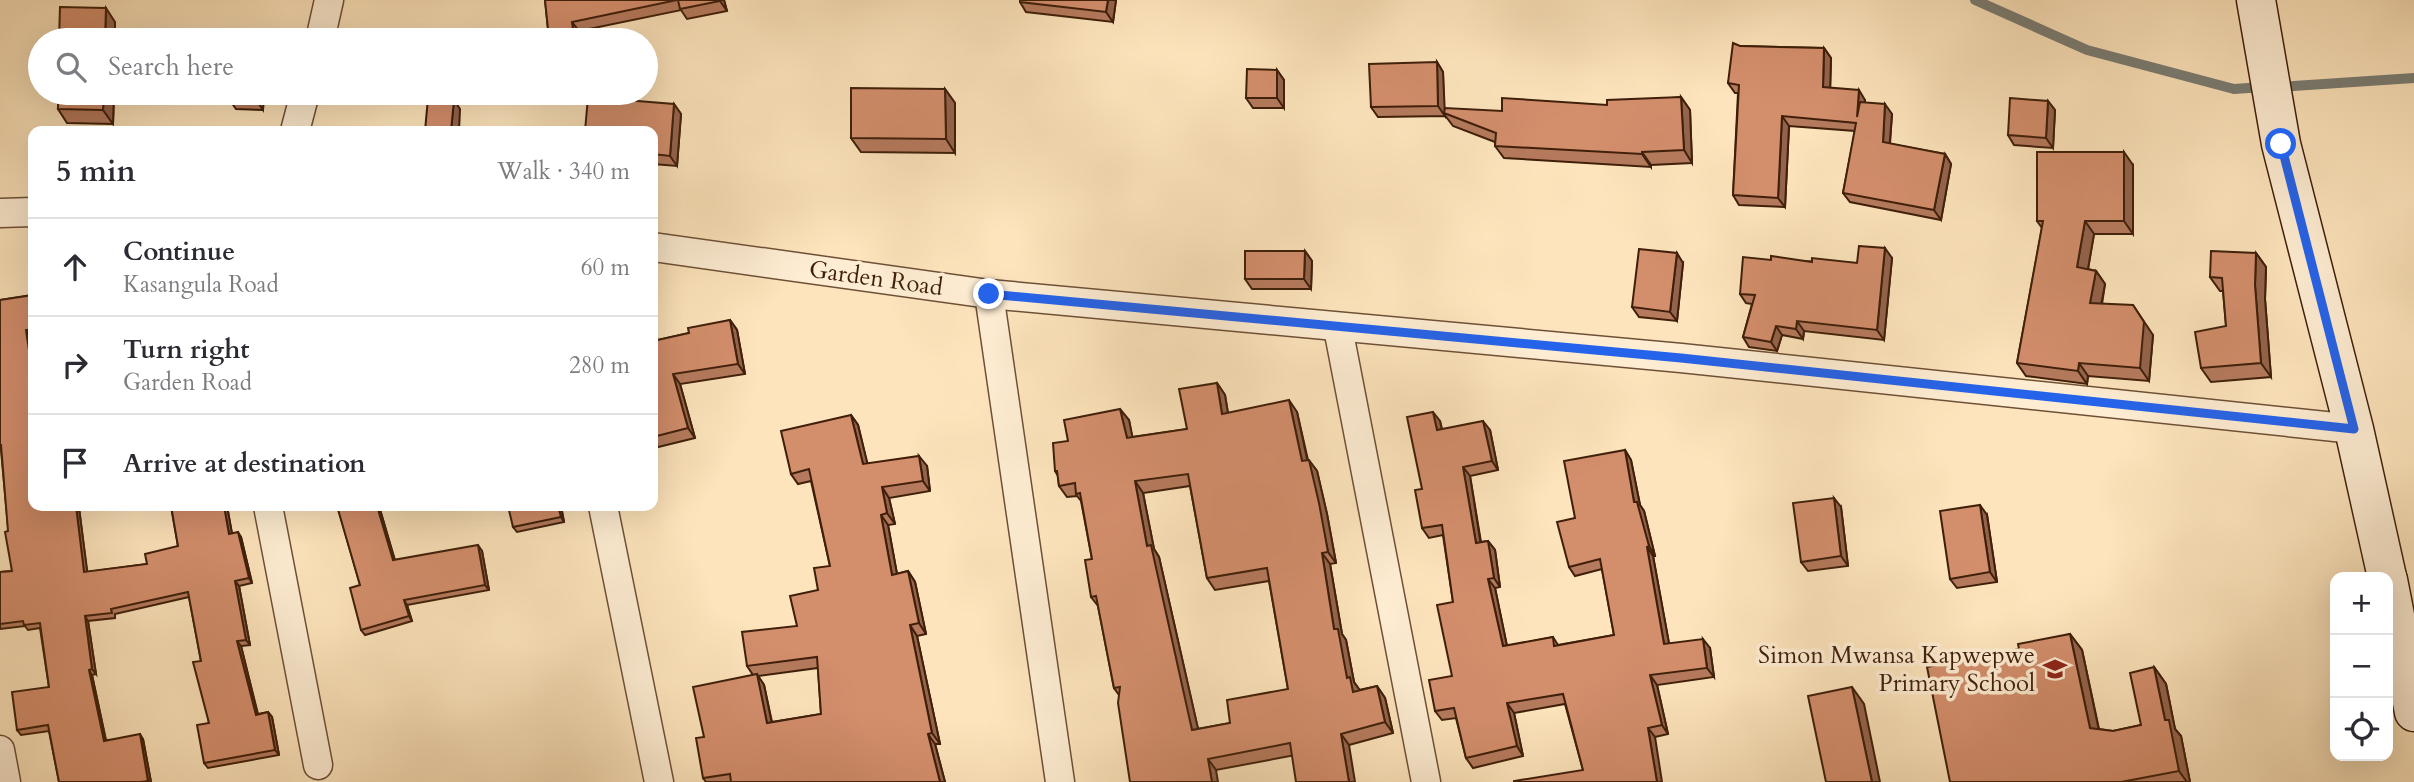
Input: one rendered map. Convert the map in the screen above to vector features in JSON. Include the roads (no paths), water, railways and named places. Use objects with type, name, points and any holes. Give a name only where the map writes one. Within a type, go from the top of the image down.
[{"type":"main road","points":[[2256,0],[2281,144],[2354,429],[2385,572]]},
{"type":"main road","points":[[2393,609],[2414,712]]},
{"type":"street","points":[[323,28],[329,0]]},
{"type":"street","points":[[296,126],[302,105]]},
{"type":"street","points":[[0,213],[28,212]]},
{"type":"street","name":"Garden Road","points":[[658,248],[989,294],[1681,358],[2354,429]]},
{"type":"street","points":[[989,294],[1060,782]]},
{"type":"street","points":[[1338,328],[1426,782]]},
{"type":"street","points":[[269,511],[318,765]]},
{"type":"street","points":[[604,511],[659,782]]},
{"type":"street","points":[[0,750],[6,782]]},
{"type":"waterway","points":[[1975,0],[2087,50],[2234,89],[2263,87]]},
{"type":"waterway","points":[[2279,87],[2414,78]]},
{"type":"place","name":"Simon Mwansa Kapwepwe Primary School","points":[[2055,669]]}]
